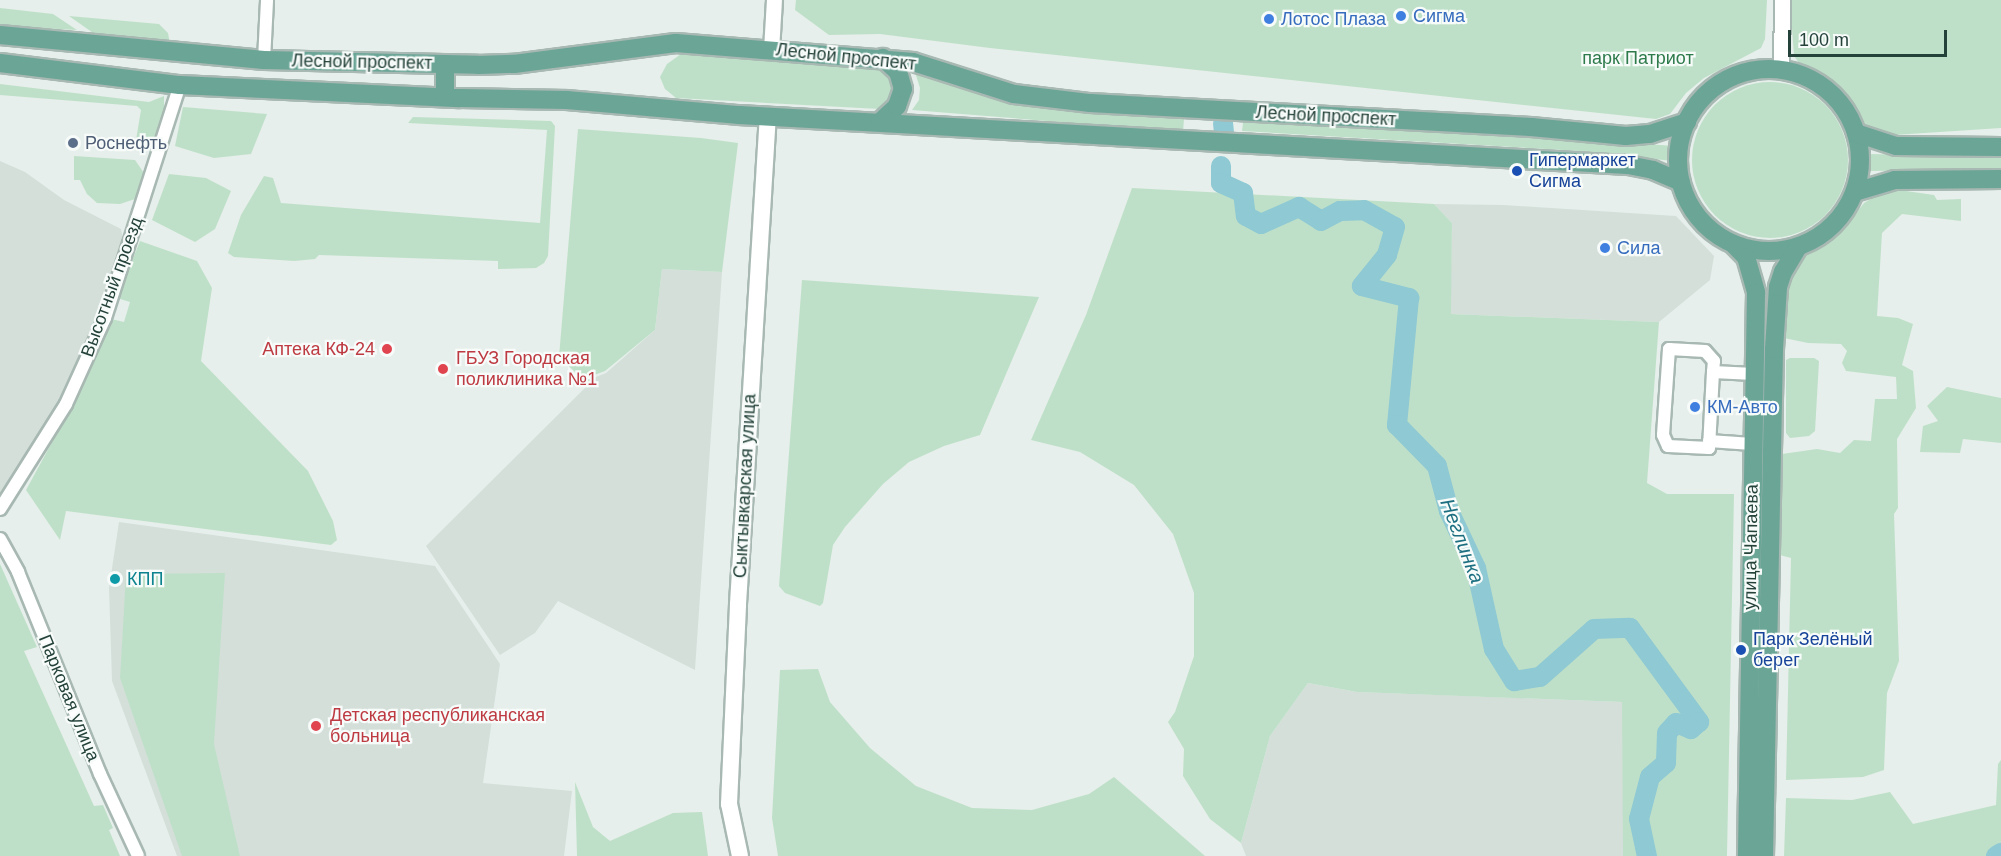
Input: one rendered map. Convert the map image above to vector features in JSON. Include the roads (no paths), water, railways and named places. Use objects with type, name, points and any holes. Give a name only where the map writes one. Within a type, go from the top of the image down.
[{"type":"main road","name":"Лесной проспект","points":[[0,35],[264,60],[445,64],[514,64],[676,43],[913,62],[1014,94],[1037,98],[1531,127],[1626,136],[1650,134],[1687,122]]},
{"type":"main road","points":[[880,122],[897,106],[903,89],[898,72],[883,58]]},
{"type":"main road","name":"Лесной проспект","points":[[0,63],[180,85],[445,98],[567,100],[768,116],[1628,165],[1653,170],[1681,182]]},
{"type":"main road","points":[[445,64],[445,98]]},
{"type":"main road","points":[[1758,70],[1781,70],[1798,74],[1828,90],[1840,102],[1856,133],[1861,162],[1855,192],[1842,215],[1822,235],[1798,247],[1766,251],[1734,244],[1717,235],[1702,221],[1690,205],[1681,182],[1680,143],[1687,122],[1699,102],[1716,87],[1736,76],[1758,70]]},
{"type":"main road","name":"Сыктывкарская улица","points":[[740,856],[729,804],[738,604],[768,116]]},
{"type":"main road","points":[[1856,133],[1896,146],[2001,147]]},
{"type":"main road","points":[[1855,192],[1895,180],[2001,179]]},
{"type":"main road","name":"улица Чапаева","points":[[1734,244],[1746,257],[1755,293],[1747,856]]},
{"type":"main road","name":"улица Чапаева","points":[[1764,856],[1774,349],[1778,287],[1783,272],[1798,247]]},
{"type":"street","points":[[264,60],[267,0]]},
{"type":"street","points":[[771,50],[774,0]]},
{"type":"street","points":[[1781,70],[1782,0]]},
{"type":"street","name":"Высотный проезд","points":[[0,509],[66,404],[105,318],[180,85]]},
{"type":"street","points":[[1669,349],[1706,351],[1714,361],[1713,372],[1709,448],[1668,446],[1663,435],[1669,349]]},
{"type":"street","points":[[1713,372],[1754,374]]},
{"type":"street","points":[[1709,441],[1752,444]]},
{"type":"street","name":"Парковая улица","points":[[0,539],[18,572],[100,774],[138,856]]},
{"type":"waterway","name":"Неглинка","points":[[1223,123],[1224,133]]},
{"type":"waterway","name":"Неглинка","points":[[1221,166],[1221,183],[1243,193],[1246,216],[1261,224],[1299,207],[1321,221],[1340,211],[1364,210],[1395,227],[1387,255],[1362,286],[1409,298],[1397,425],[1437,466],[1449,511],[1476,568],[1494,649],[1514,681],[1540,677],[1594,629],[1630,628],[1699,722],[1691,729],[1676,723],[1667,733],[1666,763],[1650,777],[1639,819],[1647,856]]},
{"type":"waterway","name":"Неглинка","points":[[1996,856],[2001,853]]},
{"type":"place","name":"Сигма","points":[[1401,16]]},
{"type":"place","name":"Лотос Плаза","points":[[1269,19]]},
{"type":"place","name":"Роснефть","points":[[73,143]]},
{"type":"place","name":"Гипермаркет Сигма","points":[[1517,171]]},
{"type":"place","name":"Сила","points":[[1605,248]]},
{"type":"place","name":"Аптека КФ-24","points":[[387,349]]},
{"type":"place","name":"ГБУЗ Городская поликлиника №1","points":[[443,369]]},
{"type":"place","name":"КМ-Авто","points":[[1695,407]]},
{"type":"place","name":"КПП","points":[[115,579]]},
{"type":"place","name":"Парк Зелёный берег","points":[[1741,650]]},
{"type":"place","name":"Детская республиканская больница","points":[[316,726]]},
{"type":"park label","name":"парк Патриот","points":[[1638,58]]}]
